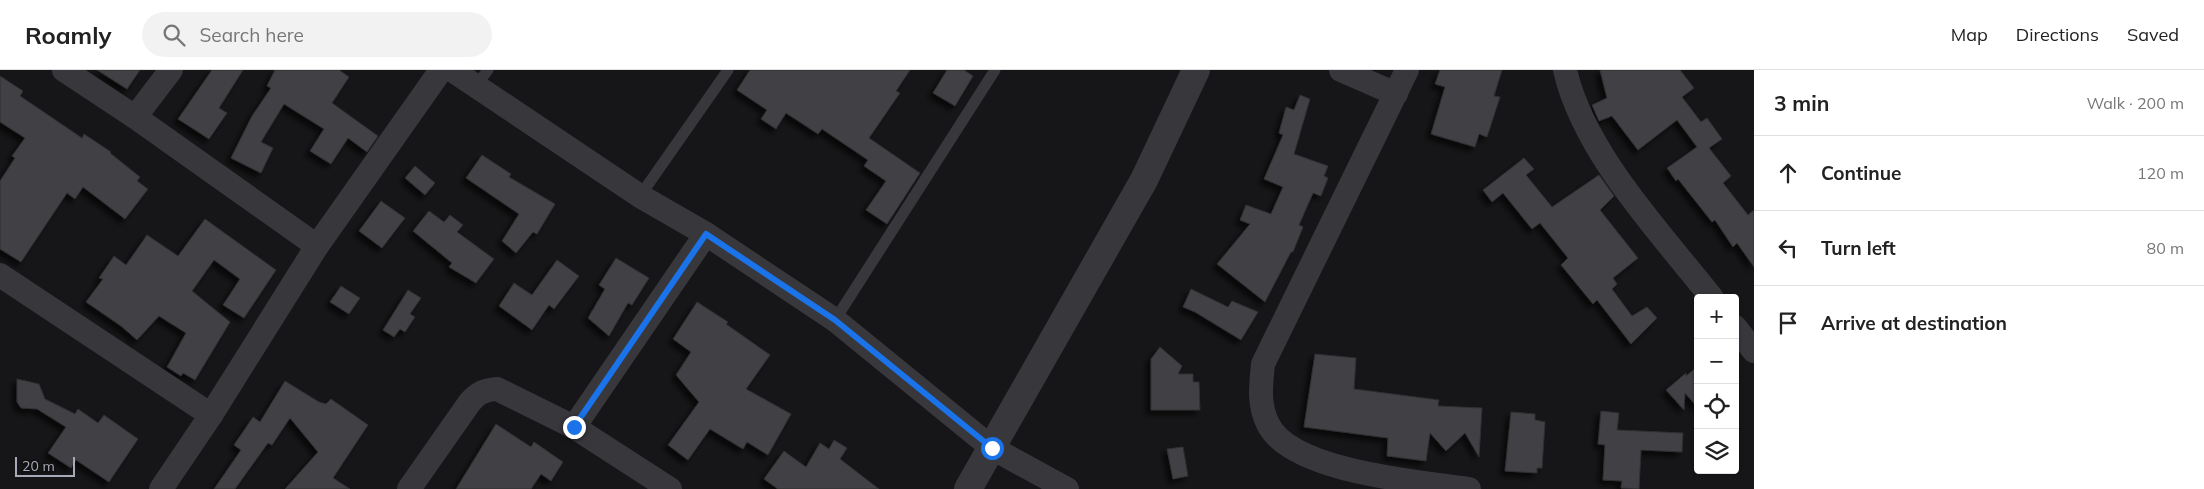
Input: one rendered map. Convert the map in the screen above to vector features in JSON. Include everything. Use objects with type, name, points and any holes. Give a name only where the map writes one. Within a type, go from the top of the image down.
[{"type":"street","points":[[64,70],[136,117],[317,246]]},
{"type":"street","points":[[136,117],[171,70]]},
{"type":"street","points":[[161,489],[211,415],[317,246],[441,70]]},
{"type":"street","points":[[452,70],[482,79],[640,196],[706,234],[835,320],[992,448],[1067,489]]},
{"type":"street","points":[[968,489],[1144,180],[1196,70]]},
{"type":"street","points":[[1341,70],[1396,94]]},
{"type":"street","points":[[1407,70],[1263,364],[1260,396],[1268,425],[1286,445],[1314,459],[1378,476],[1470,489]]},
{"type":"street","points":[[1565,70],[1570,92],[1593,142],[1633,197],[1709,294]]},
{"type":"street","points":[[574,427],[706,234]]},
{"type":"street","points":[[0,275],[211,415]]},
{"type":"street","points":[[1739,332],[1754,351]]},
{"type":"street","points":[[409,489],[477,394],[486,390],[497,389],[574,427],[670,489]]},
{"type":"lane","points":[[640,196],[728,70]]},
{"type":"lane","points":[[835,320],[995,70]]},
{"type":"building","points":[[97,70],[140,70],[127,89]]},
{"type":"building","points":[[212,70],[243,70],[219,108],[227,113],[209,139],[178,119]]},
{"type":"building","points":[[275,70],[339,70],[349,77],[332,103],[378,136],[367,152],[348,138],[331,164],[310,151],[324,129],[284,104],[261,142],[273,148],[261,173],[231,158],[252,116],[271,88],[267,86]]},
{"type":"building","points":[[750,70],[910,70],[896,91],[900,93],[869,138],[920,173],[887,224],[866,210],[886,181],[864,166],[868,160],[822,129],[818,134],[786,113],[776,129],[761,119],[767,110],[737,90]]},
{"type":"building","points":[[947,70],[964,70],[973,76],[955,106],[933,93]]},
{"type":"building","points":[[1440,70],[1502,70],[1494,96],[1500,97],[1487,137],[1479,134],[1475,147],[1431,134],[1445,87],[1435,84]]},
{"type":"building","points":[[1600,70],[1680,70],[1694,88],[1682,97],[1701,122],[1707,118],[1722,139],[1709,148],[1731,176],[1723,183],[1748,215],[1754,210],[1754,267],[1737,243],[1733,247],[1715,220],[1712,222],[1667,168],[1697,147],[1677,120],[1638,150],[1612,116],[1599,121],[1592,105],[1607,98]]},
{"type":"building","points":[[0,76],[23,91],[20,96],[82,138],[84,134],[111,152],[140,177],[137,181],[148,189],[125,219],[83,187],[75,199],[67,193],[21,262],[0,249],[0,181],[15,158],[12,156],[25,138],[0,122]]},
{"type":"building","points":[[1300,95],[1310,99],[1294,154],[1328,166],[1324,176],[1328,178],[1321,196],[1313,193],[1299,225],[1303,227],[1293,252],[1291,252],[1265,302],[1217,264],[1250,224],[1240,220],[1246,205],[1271,214],[1283,187],[1264,179],[1283,135],[1279,133],[1286,107],[1294,110]]},
{"type":"building","points":[[482,155],[511,174],[509,177],[555,204],[537,234],[533,232],[516,253],[502,241],[519,214],[466,178]]},
{"type":"building","points":[[1524,158],[1534,169],[1526,175],[1552,207],[1599,175],[1614,196],[1600,210],[1638,258],[1613,278],[1617,284],[1612,289],[1632,316],[1647,307],[1657,318],[1631,344],[1597,300],[1593,304],[1561,265],[1568,258],[1540,223],[1532,229],[1503,193],[1492,202],[1483,190]]},
{"type":"building","points":[[415,166],[435,183],[425,195],[405,178]]},
{"type":"building","points":[[381,201],[405,218],[382,248],[359,231]]},
{"type":"building","points":[[429,211],[444,222],[450,215],[463,225],[457,232],[494,259],[476,283],[449,267],[452,263],[413,231]]},
{"type":"building","points":[[205,219],[276,270],[244,318],[223,305],[240,279],[214,260],[192,291],[230,322],[195,380],[183,373],[181,376],[167,367],[186,333],[159,316],[137,340],[121,326],[86,302],[103,279],[99,278],[114,256],[126,265],[147,235],[178,256]]},
{"type":"building","points":[[616,258],[649,278],[632,305],[628,303],[609,336],[588,318],[605,289],[599,285]]},
{"type":"building","points":[[557,260],[579,276],[554,309],[549,305],[532,330],[499,306],[514,283],[532,295]]},
{"type":"building","points":[[341,286],[360,298],[349,314],[330,302]]},
{"type":"building","points":[[1191,289],[1228,307],[1232,301],[1258,312],[1241,340],[1195,312],[1183,307]]},
{"type":"building","points":[[408,290],[421,298],[410,314],[415,317],[405,332],[400,329],[394,337],[383,330]]},
{"type":"building","points":[[697,302],[728,322],[726,324],[770,355],[746,389],[791,414],[768,455],[747,442],[743,449],[710,429],[688,460],[668,445],[699,402],[676,375],[691,352],[673,339]]},
{"type":"building","points":[[1160,347],[1182,366],[1178,374],[1193,374],[1193,382],[1199,382],[1200,410],[1151,410],[1151,359]]},
{"type":"building","points":[[1315,354],[1356,358],[1354,389],[1439,400],[1438,406],[1482,408],[1479,457],[1465,433],[1446,451],[1430,433],[1426,461],[1387,456],[1388,438],[1304,427]]},
{"type":"building","points":[[1694,369],[1694,403],[1685,393],[1684,410],[1666,390],[1686,373],[1686,376]]},
{"type":"building","points":[[17,379],[39,384],[45,399],[75,414],[78,409],[98,423],[104,415],[138,439],[109,482],[76,460],[71,468],[48,453],[66,427],[37,409],[21,408],[17,402]]},
{"type":"building","points":[[285,381],[319,402],[326,404],[331,399],[368,425],[333,478],[350,489],[285,489],[318,452],[290,418],[272,445],[268,443],[235,489],[214,489],[241,450],[234,445],[253,417],[260,422]]},
{"type":"building","points":[[1601,411],[1619,413],[1617,430],[1683,433],[1682,452],[1641,450],[1639,489],[1621,488],[1622,481],[1603,480],[1605,445],[1598,444]]},
{"type":"building","points":[[1511,412],[1535,414],[1535,420],[1545,422],[1542,468],[1537,468],[1537,473],[1505,471]]},
{"type":"building","points":[[496,424],[531,447],[534,442],[563,462],[551,481],[541,474],[531,489],[456,489]]},
{"type":"building","points":[[834,440],[847,448],[840,459],[879,489],[778,489],[764,479],[784,451],[806,467],[820,443],[829,449]]},
{"type":"building","points":[[1183,447],[1188,476],[1173,479],[1167,449]]},
{"type":"route","points":[[574,427],[706,234],[835,320],[992,448]]}]
